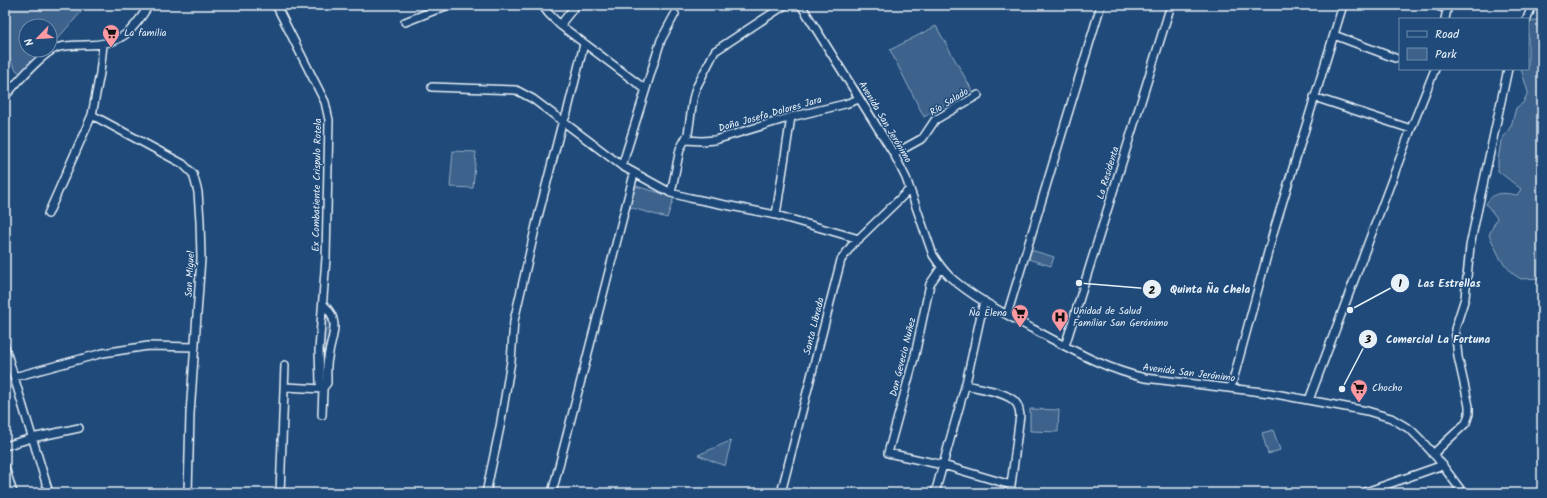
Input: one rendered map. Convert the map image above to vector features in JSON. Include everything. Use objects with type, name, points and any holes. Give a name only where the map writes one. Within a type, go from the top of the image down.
[{"type":"street","points":[[5,96],[51,50],[66,46],[103,45],[115,41],[126,34],[140,20],[149,5]]},
{"type":"street","name":"Ex Combatiente Crispulo Rotela","points":[[276,5],[325,102],[329,120],[329,174],[324,305],[322,308],[319,350],[320,383],[323,389],[322,415]]},
{"type":"street","points":[[405,22],[448,5]]},
{"type":"street","points":[[542,5],[560,25],[645,89]]},
{"type":"street","points":[[560,25],[576,5]]},
{"type":"street","points":[[671,193],[680,149],[688,134],[692,99],[715,51],[785,5]]},
{"type":"street","name":"Avenida San Jerónimo","points":[[801,5],[894,154],[906,178],[933,255],[941,268],[950,277],[1007,315],[1100,364],[1126,374],[1145,378],[1231,388],[1309,400],[1367,411],[1391,418],[1410,430],[1433,454],[1463,493]]},
{"type":"street","points":[[1007,315],[1101,5]]},
{"type":"street","name":"La Residenta","points":[[1065,346],[1171,5]]},
{"type":"street","points":[[1231,388],[1274,230],[1343,5]]},
{"type":"street","points":[[1434,5],[1448,7],[1446,18]]},
{"type":"street","points":[[1526,18],[1532,5]]},
{"type":"street","points":[[622,166],[661,40],[675,14]]},
{"type":"street","points":[[1334,35],[1395,58]]},
{"type":"street","points":[[486,493],[500,427],[511,361],[514,321],[536,225],[584,44]]},
{"type":"street","points":[[48,214],[92,115],[100,73],[103,45]]},
{"type":"street","points":[[1309,400],[1435,70]]},
{"type":"street","points":[[1433,454],[1466,423],[1470,414],[1458,357],[1455,329],[1465,298],[1470,246],[1508,70]]},
{"type":"street","points":[[432,87],[516,90],[533,99],[634,174],[671,193],[776,215],[860,239]]},
{"type":"street","name":"Río Salado","points":[[894,154],[923,138],[935,120],[978,95]]},
{"type":"street","points":[[1314,97],[1411,129]]},
{"type":"street","name":"Doña Josefa Dolores Jara","points":[[686,140],[716,140],[791,117],[845,104],[859,99]]},
{"type":"street","name":"San Miguel","points":[[92,115],[183,164],[193,174],[198,192],[201,236],[201,268],[190,414],[188,493]]},
{"type":"street","points":[[776,215],[791,117]]},
{"type":"street","points":[[552,493],[634,174]]},
{"type":"street","name":"Santa Librada","points":[[781,493],[841,260],[849,249],[910,189]]},
{"type":"street","name":"Don Gevecio Nuñez","points":[[941,268],[930,284],[915,355],[888,453],[943,465]]},
{"type":"street","points":[[935,493],[965,385],[984,301]]},
{"type":"street","name":"Ex Combatiente Crispulo Rotela","points":[[323,389],[327,383],[328,359],[335,329],[330,312],[324,305]]},
{"type":"street","points":[[14,377],[103,353],[148,346],[196,347]]},
{"type":"street","points":[[5,347],[49,493]]},
{"type":"street","points":[[280,493],[285,365]]},
{"type":"street","points":[[965,385],[1008,396],[1016,403],[1020,415],[1010,493]]},
{"type":"street","points":[[284,387],[323,389]]},
{"type":"street","points":[[5,446],[32,438],[79,428]]},
{"type":"street","points":[[943,465],[1011,485]]},
{"type":"street","points":[[1362,493],[1443,466]]},
{"type":"street","points":[[5,467],[13,493]]},
{"type":"green space","points":[[5,5],[85,5],[82,11],[58,38],[58,18],[18,18],[18,58],[38,58],[21,74],[16,70],[5,51]]},
{"type":"green space","points":[[1542,17],[1542,275],[1539,278],[1521,279],[1513,274],[1501,260],[1489,235],[1497,218],[1486,204],[1496,194],[1503,193],[1517,195],[1521,189],[1498,171],[1498,160],[1501,141],[1511,126],[1516,108],[1523,103],[1528,92],[1521,70],[1529,70],[1529,24]]},
{"type":"green space","points":[[936,26],[972,90],[924,117],[890,50]]},
{"type":"green space","points":[[453,151],[476,152],[473,188],[450,187]]},
{"type":"green space","points":[[636,186],[674,197],[667,218],[629,207]]},
{"type":"green space","points":[[1031,250],[1054,257],[1051,266],[1028,259]]},
{"type":"green space","points":[[324,308],[332,324],[325,383],[321,382]]},
{"type":"green space","points":[[1030,409],[1059,410],[1058,432],[1030,431]]},
{"type":"green space","points":[[1273,430],[1280,450],[1268,454],[1262,433]]},
{"type":"green space","points":[[730,441],[725,466],[698,455]]},
{"type":"waterway","points":[[857,86],[879,122]]},
{"type":"place","name":"La familia","points":[[111,48]]},
{"type":"place","name":"Quinta Ña Chela","points":[[1079,283]]},
{"type":"place","name":"Las Estrellas","points":[[1350,310]]},
{"type":"place","name":"Ña Elena","points":[[1020,328]]},
{"type":"place","name":"Unidad de Salud Familiar San Gerónimo","points":[[1060,332]]},
{"type":"place","name":"Comercial La Fortuna","points":[[1342,389]]},
{"type":"place","name":"Chocho","points":[[1359,403]]}]
